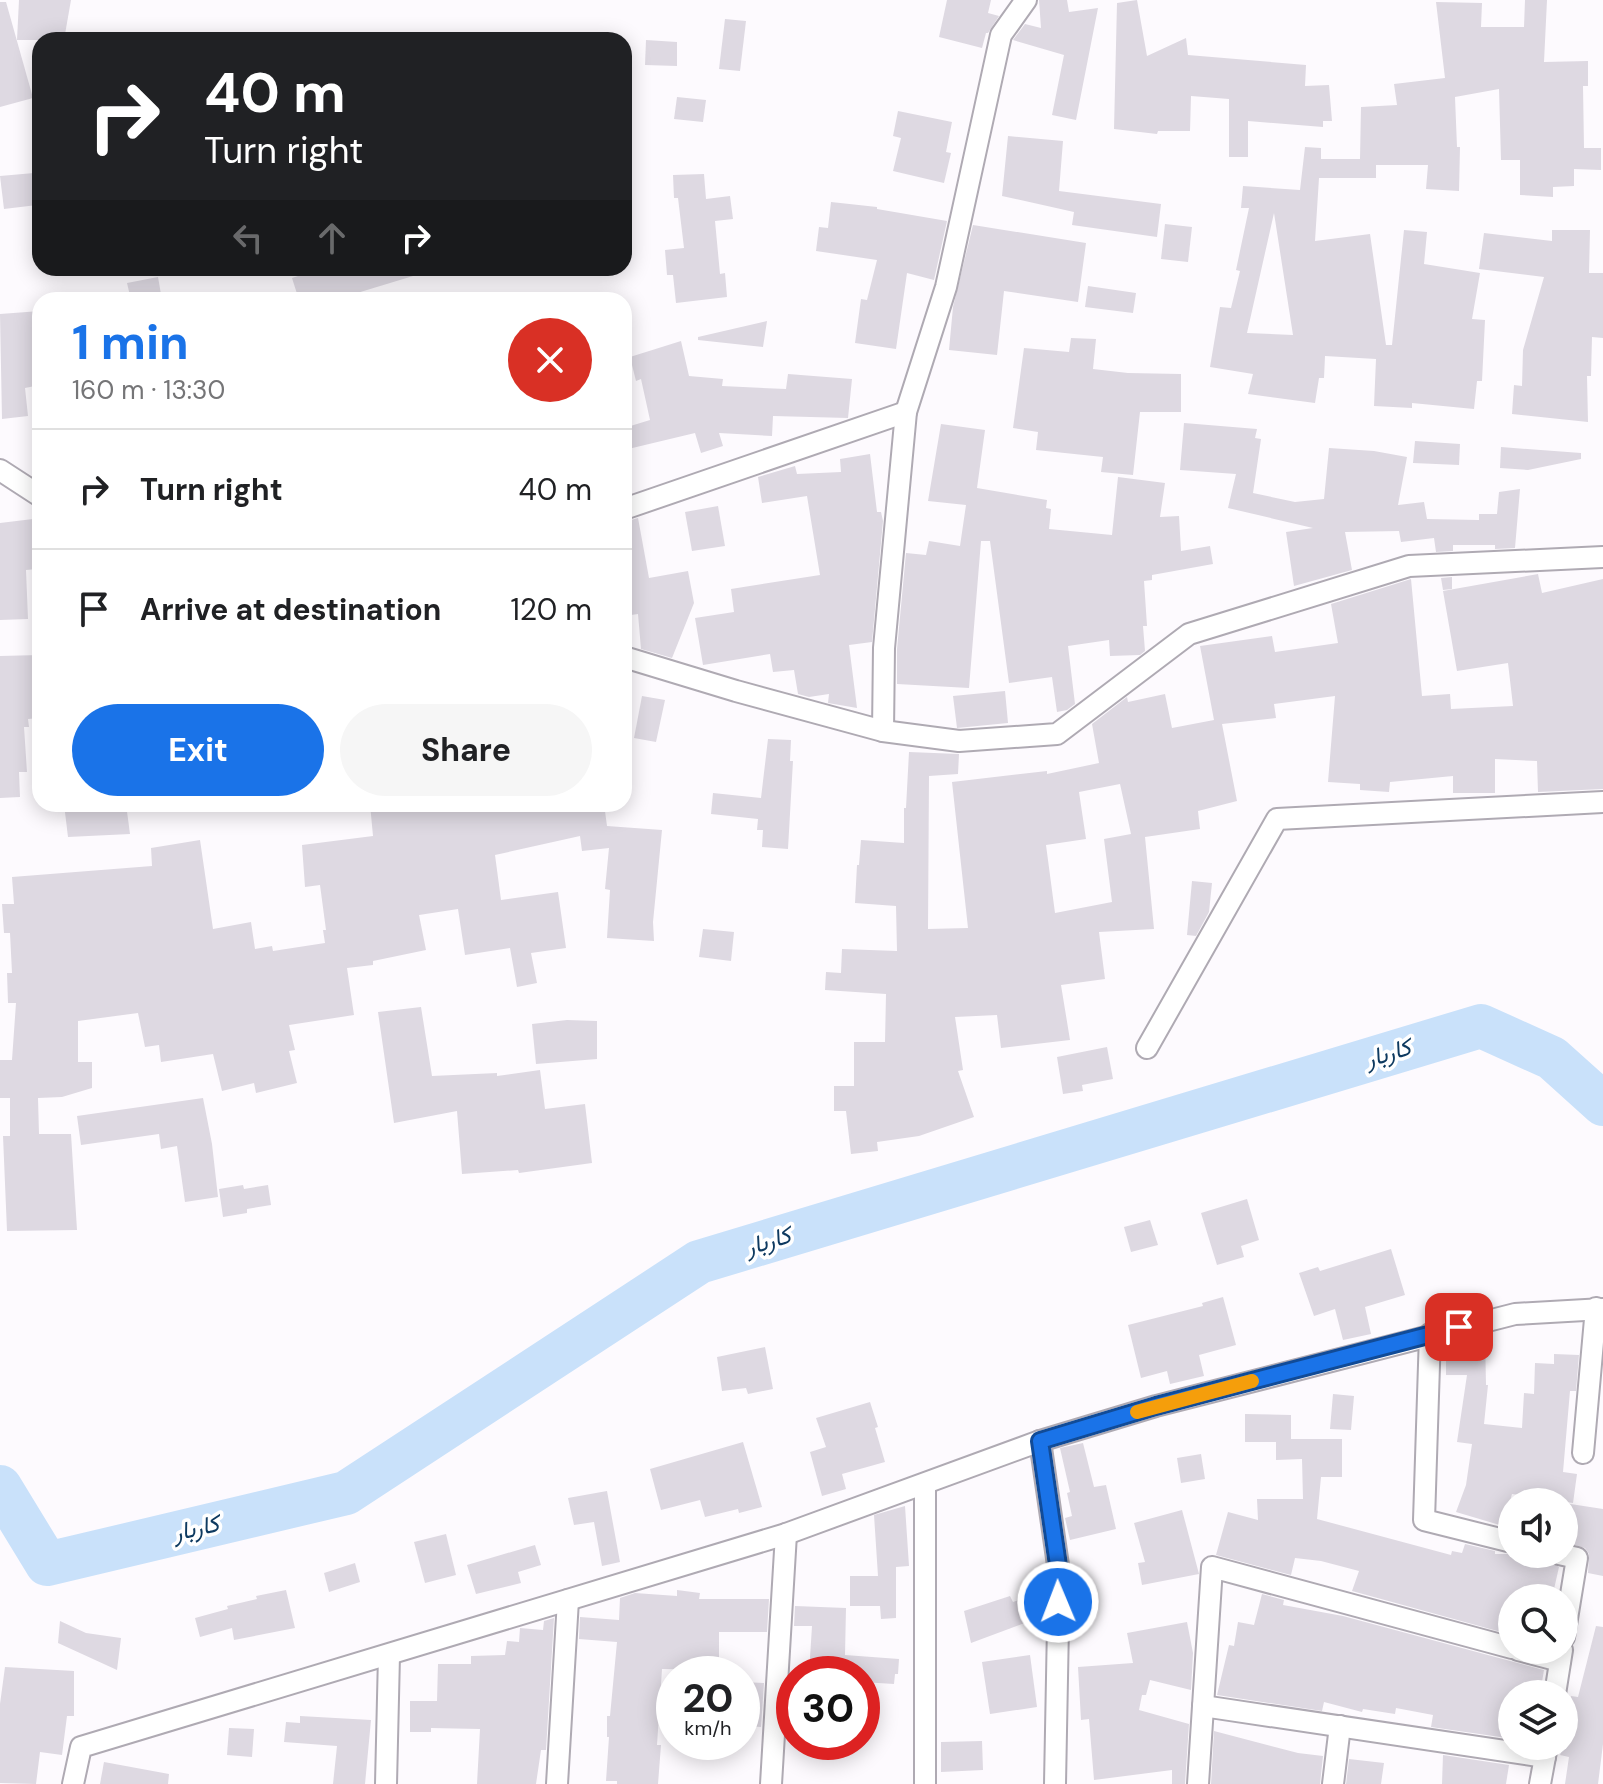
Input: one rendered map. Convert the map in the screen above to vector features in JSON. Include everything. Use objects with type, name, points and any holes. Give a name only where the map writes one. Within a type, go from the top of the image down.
[{"type":"street","points":[[883,731],[884,648],[906,412],[946,287],[1001,35],[1026,0]]},
{"type":"street","points":[[632,506],[906,412]]},
{"type":"street","points":[[0,470],[32,491]]},
{"type":"street","points":[[632,659],[883,731],[959,741],[1057,734],[1189,634],[1409,566],[1603,557]]},
{"type":"street","points":[[1147,1048],[1277,819],[1603,802]]},
{"type":"street","points":[[73,1784],[81,1747],[786,1534],[1040,1441],[1156,1406],[1515,1314],[1599,1309],[1583,1453]]},
{"type":"street","points":[[1430,1334],[1424,1520],[1498,1538]]},
{"type":"street","points":[[1040,1441],[1059,1572],[1055,1784]]},
{"type":"street","points":[[925,1484],[925,1784]]},
{"type":"street","points":[[771,1784],[786,1534]]},
{"type":"street","points":[[1198,1784],[1212,1567],[1498,1644]]},
{"type":"street","points":[[557,1784],[568,1600]]},
{"type":"street","points":[[386,1784],[389,1655]]},
{"type":"street","points":[[1203,1706],[1498,1746]]},
{"type":"street","points":[[1333,1784],[1340,1726]]},
{"type":"street","points":[[1540,1784],[1544,1760]]},
{"type":"building","points":[[19,0],[71,0],[65,32],[32,32],[32,40],[17,40]]},
{"type":"building","points":[[947,0],[991,0],[988,13],[999,16],[986,33],[982,48],[939,37]]},
{"type":"building","points":[[1039,0],[1067,0],[1069,12],[1098,8],[1076,120],[1052,115],[1064,55],[1013,40],[1025,24],[1041,28]]},
{"type":"building","points":[[1137,0],[1147,56],[1186,38],[1188,55],[1306,65],[1305,86],[1329,85],[1332,121],[1323,121],[1323,127],[1248,121],[1248,157],[1229,157],[1229,99],[1191,96],[1190,131],[1158,131],[1157,134],[1114,129],[1117,3]]},
{"type":"building","points":[[1525,0],[1547,0],[1544,62],[1588,61],[1588,86],[1583,86],[1584,148],[1601,148],[1601,170],[1574,169],[1574,186],[1553,187],[1553,197],[1520,195],[1520,160],[1501,160],[1499,89],[1455,97],[1457,147],[1460,147],[1459,191],[1426,189],[1428,165],[1376,165],[1376,178],[1319,178],[1315,241],[1370,234],[1386,345],[1392,345],[1404,230],[1427,232],[1424,264],[1480,273],[1472,319],[1485,320],[1482,381],[1477,381],[1474,409],[1412,403],[1412,408],[1374,406],[1376,359],[1325,356],[1324,378],[1319,378],[1315,403],[1248,394],[1253,374],[1210,367],[1220,307],[1231,308],[1240,271],[1236,270],[1249,208],[1241,208],[1243,186],[1300,190],[1305,147],[1321,148],[1321,159],[1360,159],[1361,107],[1397,105],[1394,84],[1445,78],[1436,2],[1482,3],[1481,27],[1524,27]],"holes":[[[1274,213],[1293,335],[1247,333]]]},
{"type":"building","points":[[0,2],[6,2],[32,98],[0,107]]},
{"type":"building","points":[[725,19],[746,21],[740,71],[719,69]]},
{"type":"building","points":[[646,40],[677,42],[677,66],[645,65]]},
{"type":"building","points":[[677,97],[706,100],[703,122],[674,119]]},
{"type":"building","points":[[898,111],[952,122],[946,152],[951,153],[944,183],[893,171],[901,138],[893,136]]},
{"type":"building","points":[[1008,136],[1063,141],[1059,191],[1161,204],[1157,237],[1072,225],[1074,212],[1002,196]]},
{"type":"building","points":[[32,173],[32,206],[4,209],[0,176]]},
{"type":"building","points":[[704,174],[706,199],[730,196],[733,219],[715,221],[720,274],[725,273],[727,297],[676,303],[673,275],[667,275],[665,250],[684,248],[678,198],[674,198],[673,175]]},
{"type":"building","points":[[831,202],[877,207],[947,221],[934,280],[907,273],[896,349],[855,343],[861,299],[867,300],[877,260],[816,251],[819,227],[828,228]]},
{"type":"building","points":[[1165,224],[1192,227],[1188,262],[1161,259]]},
{"type":"building","points":[[973,225],[1086,243],[1078,302],[1004,291],[997,355],[949,350],[953,307]]},
{"type":"building","points":[[1552,230],[1590,230],[1589,273],[1603,273],[1603,338],[1592,337],[1591,376],[1587,376],[1588,422],[1512,414],[1514,385],[1522,386],[1523,350],[1544,277],[1479,269],[1484,233],[1552,241]]},
{"type":"building","points":[[413,276],[360,292],[296,292],[292,278]]},
{"type":"building","points":[[158,277],[161,292],[129,292],[127,283]]},
{"type":"building","points":[[1088,286],[1136,293],[1133,313],[1085,307]]},
{"type":"building","points":[[32,312],[32,387],[25,388],[28,416],[2,419],[0,314]]},
{"type":"building","points":[[767,321],[763,347],[698,340],[698,337]]},
{"type":"building","points":[[1071,338],[1096,339],[1093,369],[1181,374],[1181,412],[1140,412],[1133,475],[1101,472],[1103,457],[1036,450],[1038,432],[1013,428],[1024,348],[1069,352]]},
{"type":"building","points":[[681,341],[689,376],[723,379],[722,386],[786,389],[788,374],[852,379],[848,418],[773,416],[772,436],[719,433],[723,446],[701,453],[695,433],[632,448],[632,426],[650,420],[641,379],[636,381],[632,356]]},
{"type":"building","points":[[1184,423],[1257,429],[1255,438],[1261,439],[1253,493],[1295,502],[1324,499],[1329,448],[1407,457],[1398,505],[1424,502],[1427,519],[1479,520],[1479,514],[1497,514],[1499,492],[1520,489],[1515,548],[1453,545],[1453,551],[1436,552],[1434,538],[1401,542],[1399,531],[1345,532],[1352,570],[1294,586],[1286,532],[1313,528],[1228,508],[1236,474],[1180,470]]},
{"type":"building","points":[[941,424],[985,430],[977,488],[1047,500],[1046,508],[1051,509],[1049,529],[1112,535],[1118,477],[1165,483],[1160,517],[1179,516],[1181,551],[1210,546],[1213,564],[1152,575],[1152,580],[1144,581],[1147,626],[1143,626],[1145,651],[1140,655],[1110,656],[1109,640],[1068,646],[1075,704],[1067,710],[1057,712],[1052,677],[1009,683],[990,541],[981,541],[969,688],[897,684],[906,553],[926,555],[929,541],[960,546],[966,505],[928,501]]},
{"type":"building","points":[[1415,441],[1460,444],[1459,465],[1413,463]]},
{"type":"building","points":[[1501,447],[1581,453],[1581,459],[1528,470],[1500,468]]},
{"type":"building","points":[[870,454],[877,512],[881,512],[883,521],[872,642],[849,645],[857,708],[828,703],[829,694],[809,697],[798,694],[794,670],[773,672],[770,654],[703,665],[695,618],[734,612],[731,589],[820,575],[807,496],[762,503],[758,477],[795,466],[797,474],[841,472],[840,459]]},
{"type":"building","points":[[718,506],[725,546],[692,551],[685,512]]},
{"type":"building","points":[[638,518],[649,578],[688,571],[694,603],[672,658],[641,649],[638,614],[632,615],[632,520]]},
{"type":"building","points":[[32,519],[32,569],[26,570],[28,619],[0,620],[0,523]]},
{"type":"building","points":[[1538,574],[1542,593],[1603,579],[1603,789],[1538,792],[1537,761],[1495,759],[1495,793],[1453,793],[1453,776],[1390,782],[1389,792],[1360,790],[1360,784],[1328,782],[1335,696],[1274,704],[1276,718],[1222,724],[1237,801],[1198,811],[1200,829],[1145,837],[1154,929],[1099,932],[1105,979],[1061,985],[1070,1040],[1001,1048],[997,1015],[955,1017],[963,1070],[958,1071],[974,1117],[919,1136],[877,1142],[878,1151],[851,1154],[846,1111],[834,1111],[834,1086],[854,1086],[854,1042],[885,1042],[886,994],[825,990],[826,972],[841,973],[842,949],[897,951],[896,906],[855,903],[857,865],[861,840],[904,843],[909,752],[959,754],[958,774],[929,776],[928,929],[968,928],[952,782],[1047,771],[1047,774],[1099,763],[1092,724],[1127,697],[1128,702],[1165,694],[1172,728],[1214,720],[1200,646],[1272,636],[1275,652],[1338,643],[1331,604],[1411,579],[1422,696],[1450,694],[1451,709],[1513,706],[1508,663],[1457,671],[1443,591]],"holes":[[[1120,784],[1131,834],[1104,839],[1112,902],[1055,913],[1046,845],[1086,839],[1079,792]]]},
{"type":"building","points":[[1452,577],[1452,589],[1443,590],[1441,578]]},
{"type":"building","points":[[32,655],[32,719],[28,719],[29,727],[24,727],[27,772],[19,772],[20,797],[0,798],[0,656]]},
{"type":"building","points":[[1005,691],[1008,723],[957,728],[953,696]]},
{"type":"building","points":[[642,696],[665,700],[656,742],[634,738]]},
{"type":"building","points":[[768,739],[791,740],[790,761],[793,761],[788,849],[762,847],[763,830],[757,830],[758,819],[711,814],[713,793],[761,798]]},
{"type":"building","points":[[65,812],[127,812],[130,834],[68,837]]},
{"type":"building","points":[[371,812],[605,812],[607,826],[662,830],[654,941],[607,938],[610,890],[605,889],[609,848],[582,851],[580,836],[495,855],[501,900],[558,892],[566,948],[531,953],[537,983],[517,987],[510,948],[465,955],[458,909],[419,915],[426,950],[373,961],[373,965],[347,968],[354,1015],[289,1025],[295,1050],[289,1051],[297,1083],[256,1093],[254,1083],[222,1091],[213,1054],[161,1062],[159,1045],[145,1047],[138,1013],[78,1021],[78,1062],[92,1062],[92,1088],[62,1097],[38,1098],[39,1134],[71,1134],[77,1230],[7,1231],[3,1136],[10,1136],[10,1098],[0,1098],[0,1060],[12,1060],[16,1003],[8,1003],[7,973],[12,973],[10,933],[4,933],[2,904],[14,904],[12,877],[152,866],[151,848],[200,840],[213,929],[251,922],[255,949],[272,946],[273,951],[325,943],[320,885],[305,887],[302,845],[373,836]]},
{"type":"building","points":[[1192,881],[1212,883],[1209,912],[1196,936],[1187,935]]},
{"type":"building","points":[[703,929],[734,932],[731,961],[699,957]]},
{"type":"building","points":[[421,1007],[432,1076],[497,1073],[497,1076],[540,1070],[545,1109],[585,1104],[592,1163],[519,1173],[518,1170],[462,1174],[457,1111],[394,1123],[378,1012]]},
{"type":"building","points":[[597,1021],[597,1059],[536,1064],[532,1024]]},
{"type":"building","points":[[1107,1047],[1113,1079],[1082,1085],[1083,1091],[1063,1094],[1057,1057]]},
{"type":"building","points":[[203,1098],[218,1197],[185,1202],[177,1146],[161,1149],[159,1134],[81,1145],[77,1116]]},
{"type":"building","points":[[243,1185],[244,1189],[268,1185],[271,1205],[223,1217],[219,1189]]},
{"type":"building","points":[[1247,1199],[1259,1240],[1241,1246],[1244,1257],[1217,1265],[1201,1213]]},
{"type":"building","points":[[1150,1220],[1158,1245],[1131,1252],[1124,1227]]},
{"type":"building","points":[[1391,1249],[1405,1295],[1365,1307],[1371,1334],[1343,1340],[1335,1309],[1314,1316],[1299,1273],[1318,1267],[1320,1271]]},
{"type":"building","points":[[1223,1297],[1236,1345],[1199,1355],[1204,1376],[1170,1384],[1167,1371],[1141,1378],[1128,1325],[1203,1306],[1202,1303]]},
{"type":"building","points":[[1485,1335],[1488,1385],[1484,1424],[1522,1428],[1524,1393],[1534,1394],[1535,1363],[1554,1364],[1554,1354],[1579,1355],[1576,1391],[1570,1391],[1563,1472],[1577,1474],[1575,1488],[1498,1488],[1498,1525],[1456,1512],[1466,1485],[1472,1444],[1457,1442],[1467,1375],[1446,1375],[1446,1353],[1469,1353],[1471,1339]]},
{"type":"building","points":[[765,1347],[773,1389],[748,1394],[746,1388],[722,1391],[717,1357]]},
{"type":"building","points":[[1333,1394],[1354,1396],[1351,1430],[1330,1429]]},
{"type":"building","points":[[870,1402],[885,1462],[842,1474],[846,1489],[822,1496],[810,1452],[826,1447],[816,1418]]},
{"type":"building","points":[[1245,1414],[1291,1415],[1291,1439],[1342,1439],[1342,1477],[1321,1477],[1317,1519],[1451,1555],[1452,1551],[1462,1553],[1465,1544],[1495,1551],[1498,1554],[1498,1568],[1559,1568],[1555,1584],[1498,1584],[1498,1631],[1352,1591],[1359,1571],[1295,1558],[1291,1575],[1216,1555],[1228,1512],[1258,1520],[1257,1499],[1303,1499],[1302,1459],[1276,1460],[1276,1442],[1245,1442]]},
{"type":"building","points":[[743,1442],[762,1507],[705,1517],[700,1500],[661,1510],[650,1469]]},
{"type":"building","points":[[1083,1443],[1094,1487],[1106,1485],[1116,1529],[1070,1540],[1065,1518],[1072,1516],[1067,1493],[1070,1492],[1060,1448]]},
{"type":"building","points":[[1201,1454],[1205,1479],[1181,1483],[1177,1458]]},
{"type":"building","points":[[607,1491],[620,1562],[602,1566],[594,1522],[574,1525],[568,1498]]},
{"type":"building","points":[[1578,1505],[1603,1509],[1603,1576],[1588,1573],[1589,1554],[1585,1548],[1578,1546]]},
{"type":"building","points":[[905,1506],[909,1566],[896,1567],[896,1618],[881,1619],[880,1606],[850,1606],[850,1576],[878,1576],[874,1515]]},
{"type":"building","points":[[1182,1510],[1199,1574],[1142,1585],[1138,1563],[1145,1562],[1134,1523]]},
{"type":"building","points":[[446,1534],[456,1575],[425,1583],[414,1542]]},
{"type":"building","points":[[535,1545],[541,1565],[518,1572],[521,1583],[476,1594],[467,1565]]},
{"type":"building","points":[[355,1563],[360,1582],[329,1592],[324,1573]]},
{"type":"building","points":[[286,1590],[295,1628],[234,1640],[232,1628],[200,1637],[195,1618],[257,1599],[256,1596]]},
{"type":"building","points":[[677,1590],[700,1593],[699,1599],[769,1599],[767,1632],[719,1632],[719,1656],[656,1656],[658,1784],[606,1781],[607,1716],[610,1716],[617,1642],[579,1639],[580,1617],[619,1620],[620,1598],[635,1593],[677,1596]]},
{"type":"building","points":[[1035,1594],[1043,1616],[971,1643],[964,1611],[1010,1596],[1013,1602]]},
{"type":"building","points":[[1262,1594],[1284,1600],[1283,1605],[1343,1616],[1498,1658],[1498,1664],[1522,1664],[1544,1670],[1542,1680],[1498,1680],[1498,1737],[1431,1727],[1433,1715],[1396,1708],[1395,1714],[1363,1709],[1362,1712],[1324,1702],[1322,1711],[1217,1695],[1229,1645],[1234,1646],[1238,1622],[1254,1625]]},
{"type":"building","points":[[795,1606],[846,1608],[845,1655],[858,1656],[810,1656],[812,1626],[794,1626]]},
{"type":"building","points":[[554,1618],[546,1750],[541,1750],[536,1784],[477,1784],[480,1729],[431,1728],[431,1732],[410,1732],[410,1701],[437,1701],[438,1664],[471,1664],[471,1656],[505,1655],[507,1641],[519,1642],[520,1628],[543,1630],[544,1621]]},
{"type":"building","points":[[60,1621],[86,1633],[121,1638],[117,1670],[58,1643]]},
{"type":"building","points":[[1187,1622],[1193,1653],[1191,1690],[1150,1680],[1139,1710],[1189,1724],[1185,1784],[1172,1784],[1172,1770],[1094,1780],[1089,1719],[1081,1720],[1078,1667],[1133,1663],[1127,1633]]},
{"type":"building","points":[[1596,1626],[1603,1627],[1603,1744],[1598,1784],[1565,1784],[1569,1760],[1578,1760],[1578,1697]]},
{"type":"building","points":[[1030,1655],[1037,1707],[990,1714],[982,1662]]},
{"type":"building","points":[[880,1658],[899,1659],[894,1684],[880,1683]]},
{"type":"building","points":[[5,1667],[74,1671],[74,1716],[67,1716],[62,1755],[40,1752],[36,1784],[0,1783],[0,1704]]},
{"type":"building","points":[[760,1683],[764,1683],[760,1727]]},
{"type":"building","points":[[300,1716],[371,1720],[365,1784],[333,1784],[337,1746],[284,1742],[286,1722],[300,1723]]},
{"type":"building","points":[[229,1728],[254,1729],[252,1757],[227,1755]]},
{"type":"building","points":[[1214,1731],[1298,1753],[1323,1756],[1320,1784],[1211,1784]]},
{"type":"building","points":[[982,1741],[983,1770],[941,1772],[941,1742]]},
{"type":"building","points":[[1443,1755],[1509,1765],[1506,1784],[1442,1784]]},
{"type":"building","points":[[1349,1759],[1384,1763],[1381,1784],[1346,1784]]},
{"type":"building","points":[[104,1762],[169,1774],[168,1784],[100,1784]]},
{"type":"waterway","name":"کاربار","points":[[0,1487],[47,1564],[346,1493],[699,1262],[1481,1026],[1552,1058],[1603,1104]]},
{"type":"slow traffic","points":[[1137,1412],[1252,1381]]},
{"type":"route","points":[[1058,1602],[1059,1572],[1040,1441],[1156,1406],[1459,1327]]}]
